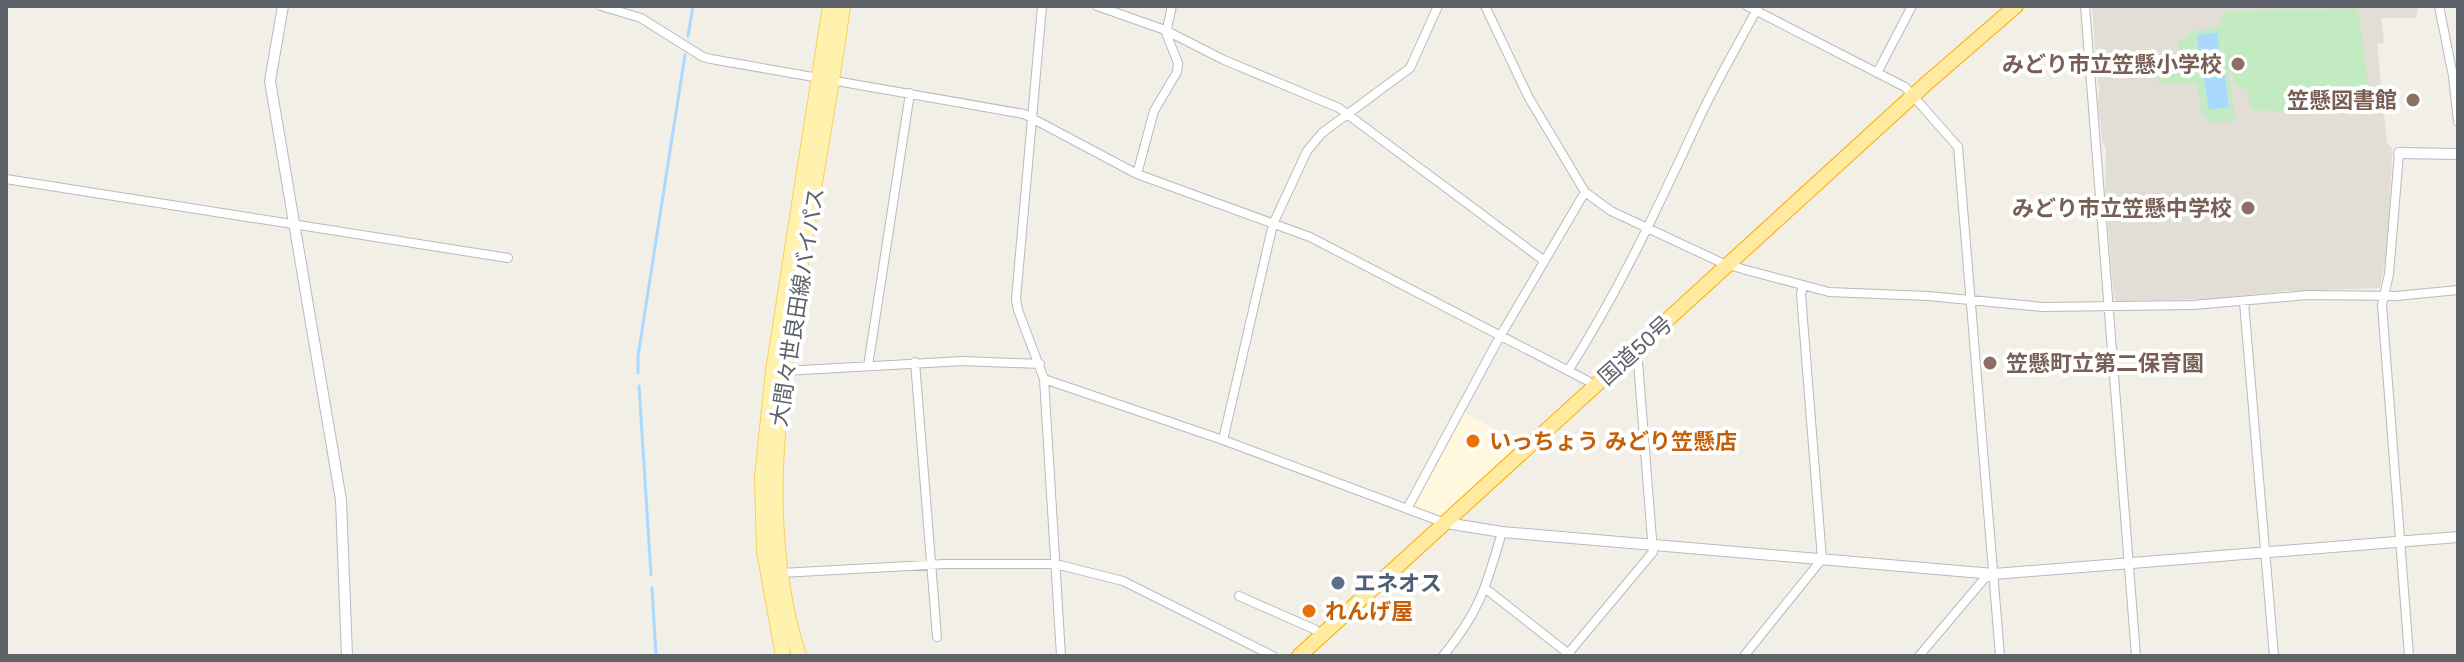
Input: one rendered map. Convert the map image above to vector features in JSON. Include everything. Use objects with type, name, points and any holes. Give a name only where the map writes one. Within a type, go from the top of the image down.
[{"type":"highway","points":[[1971,44],[2004,6]]},
{"type":"highway","points":[[1971,44],[2016,6]]},
{"type":"highway","name":"国道50号","points":[[1299,656],[1971,44]]},
{"type":"main road","name":"大間々世良田線バイパス","points":[[799,656],[781,573],[776,528],[776,478],[784,371],[826,78],[830,6]]},
{"type":"main road","name":"大間々世良田線バイパス","points":[[783,656],[764,551],[762,477],[773,371],[826,78],[843,6]]},
{"type":"street","points":[[283,6],[270,81],[341,500],[347,656]]},
{"type":"street","points":[[601,6],[641,18],[703,57],[1031,117],[1137,174],[1310,237],[1594,387]]},
{"type":"street","points":[[1042,6],[1016,299],[1044,379],[1061,656]]},
{"type":"street","points":[[1097,6],[1165,30],[1224,60],[1349,114],[1543,260]]},
{"type":"street","points":[[1137,174],[1154,111],[1174,79],[1178,66],[1165,30],[1172,6]]},
{"type":"street","points":[[1223,440],[1273,224],[1311,146],[1322,133],[1410,68],[1438,6]]},
{"type":"street","points":[[1485,6],[1529,98],[1585,192],[1611,211],[1729,265],[1803,286],[1855,295],[1972,300],[2031,307],[2244,302],[2318,295],[2384,296],[2458,290]]},
{"type":"street","points":[[1877,73],[1912,6]]},
{"type":"street","points":[[2085,6],[2136,656]]},
{"type":"street","points":[[2439,6],[2453,76],[2458,122]]},
{"type":"street","points":[[1568,371],[1603,316],[1649,229],[1699,118],[1754,8],[1905,87],[1958,147],[2000,656]]},
{"type":"street","points":[[868,366],[910,93]]},
{"type":"street","points":[[2409,656],[2382,305],[2390,265],[2399,153],[2458,154]]},
{"type":"street","points":[[6,179],[508,258]]},
{"type":"street","points":[[1407,509],[1543,260],[1585,192]]},
{"type":"street","points":[[1744,656],[1822,559],[1801,294],[1803,286]]},
{"type":"street","points":[[2244,302],[2274,656]]},
{"type":"street","points":[[1486,589],[1568,655],[1651,554],[1653,545],[1638,362],[1633,351]]},
{"type":"street","points":[[784,371],[915,362],[1040,364]]},
{"type":"street","points":[[915,362],[937,637]]},
{"type":"street","points":[[1044,379],[1469,529],[1994,574],[2458,537]]},
{"type":"street","points":[[1443,656],[1474,615],[1486,589],[1502,532]]},
{"type":"street","points":[[781,573],[931,564],[1056,564],[1123,581],[1273,656]]},
{"type":"street","points":[[1919,656],[1984,579],[1994,574]]},
{"type":"street","points":[[1239,596],[1322,635]]},
{"type":"shaded area","name":"みどり市立笠懸中学校","points":[[2092,6],[2418,6],[2416,18],[2381,18],[2384,43],[2377,44],[2387,143],[2392,148],[2387,251],[2380,288],[2287,291],[2210,299],[2114,299],[2105,194],[2106,149],[2102,141],[2098,101],[2100,87]]},
{"type":"shaded area","points":[[1463,412],[1522,444],[1442,516],[1438,516],[1414,505]]},
{"type":"green space","points":[[2358,9],[2372,114],[2250,110],[2248,91],[2234,84],[2233,76],[2228,71],[2236,121],[2210,123],[2202,114],[2197,83],[2158,84],[2157,54],[2179,53],[2178,40],[2190,36],[2189,32],[2217,27],[2221,30],[2220,20],[2226,11]]},
{"type":"water","points":[[2217,32],[2221,64],[2201,67],[2197,35]]},
{"type":"water","points":[[2225,75],[2229,107],[2209,110],[2204,78]]},
{"type":"waterway","points":[[688,36],[693,6]]},
{"type":"waterway","points":[[638,373],[638,356],[685,55]]},
{"type":"waterway","points":[[639,386],[651,575]]},
{"type":"waterway","points":[[652,588],[656,656]]},
{"type":"place","name":"みどり市立笠懸小学校","points":[[2238,64]]},
{"type":"place","name":"笠懸図書館","points":[[2413,100]]},
{"type":"place","name":"みどり市立笠懸中学校","points":[[2248,208]]},
{"type":"place","name":"笠懸町立第二保育園","points":[[1990,363]]},
{"type":"place","name":"いっちょう みどり笠懸店","points":[[1473,441]]},
{"type":"place","name":"エネオス","points":[[1338,583]]},
{"type":"place","name":"れんげ屋","points":[[1309,611]]}]
